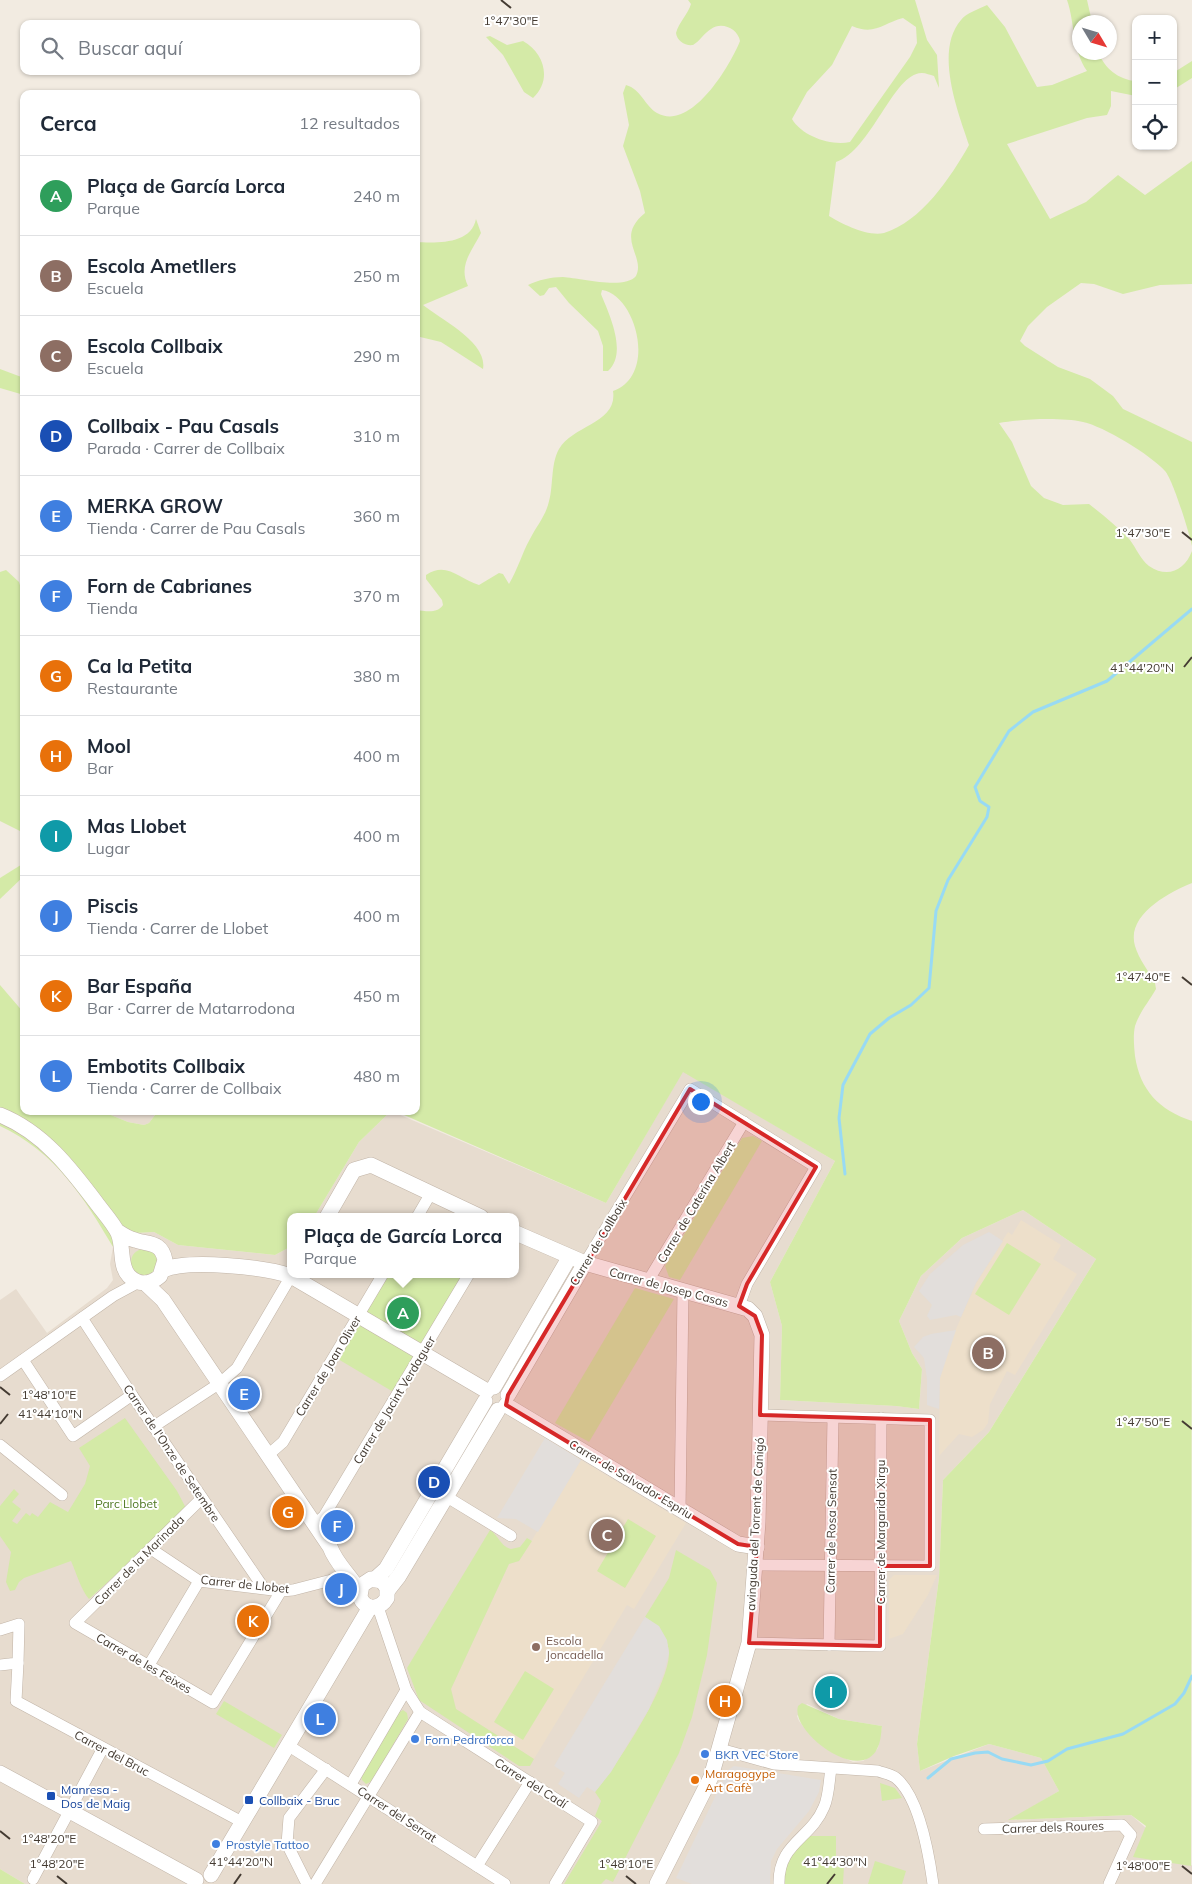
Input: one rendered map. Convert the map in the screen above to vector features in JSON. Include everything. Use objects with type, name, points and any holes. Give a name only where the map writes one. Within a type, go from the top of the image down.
[{"type":"street","name":"Carrer de Collbaix","points":[[388,1590],[399,1576],[504,1403],[690,1089],[744,1122]]},
{"type":"street","points":[[0,1115],[12,1120],[46,1144],[74,1172],[117,1231],[128,1276],[151,1278]]},
{"type":"street","name":"Carrer de Caterina Albert","points":[[648,1281],[744,1122]]},
{"type":"street","points":[[739,1306],[747,1284],[816,1166],[744,1122]]},
{"type":"street","points":[[328,1213],[354,1170],[371,1165],[474,1213]]},
{"type":"street","points":[[419,1213],[431,1193]]},
{"type":"street","points":[[117,1231],[138,1241],[154,1244],[163,1253],[181,1265]]},
{"type":"street","name":"Carrer de Josep Casas","points":[[519,1234],[585,1264],[739,1306]]},
{"type":"street","points":[[112,1296],[122,1282],[124,1263],[128,1250],[138,1241]]},
{"type":"street","points":[[151,1278],[163,1253]]},
{"type":"street","name":"Carrer de Collbaix","points":[[371,1580],[386,1569],[569,1258]]},
{"type":"street","points":[[0,1376],[112,1296],[181,1265],[270,1269],[287,1274]]},
{"type":"street","points":[[151,1278],[163,1300],[315,1524],[330,1547],[335,1559],[369,1603]]},
{"type":"street","points":[[153,1427],[220,1382],[237,1368],[290,1278]]},
{"type":"street","points":[[297,1278],[489,1393]]},
{"type":"street","name":"Carrer de Joan Oliver","points":[[268,1455],[283,1442],[381,1278]]},
{"type":"street","name":"Carrer de Jacint Verdaguer","points":[[315,1524],[324,1516],[467,1278]]},
{"type":"street","points":[[680,1509],[683,1291]]},
{"type":"street","name":"avinguda del Torrent de Canigó","points":[[657,1884],[711,1777],[749,1643],[757,1547],[762,1335],[755,1316],[739,1306]]},
{"type":"street","name":"Carrer de l'Onze de Setembre","points":[[82,1318],[132,1396],[263,1587]]},
{"type":"street","points":[[23,1360],[74,1436],[132,1396]]},
{"type":"street","points":[[503,1388],[504,1403],[490,1408],[489,1393],[503,1388]]},
{"type":"street","name":"Carrer de Salvador Espriu","points":[[504,1403],[738,1544],[757,1547]]},
{"type":"street","points":[[756,1565],[930,1566],[930,1420],[760,1415]]},
{"type":"street","name":"Carrer de Rosa Sensat","points":[[829,1645],[833,1418]]},
{"type":"street","name":"Carrer de Margarida Xirgu","points":[[829,1645],[880,1646],[881,1418]]},
{"type":"street","points":[[0,1445],[62,1495]]},
{"type":"street","points":[[447,1497],[512,1536]]},
{"type":"street","name":"Carrer de la Marinada","points":[[76,1622],[202,1498]]},
{"type":"street","points":[[330,1547],[340,1555],[352,1570],[371,1580],[383,1583],[388,1590],[386,1600],[369,1603]]},
{"type":"street","name":"Carrer de Llobet","points":[[151,1549],[199,1581],[263,1587],[281,1591],[293,1590],[347,1576]]},
{"type":"street","points":[[315,1884],[370,1797],[420,1712],[406,1690],[361,1587],[371,1580]]},
{"type":"street","points":[[149,1665],[199,1581]]},
{"type":"street","name":"Carrer de les Feixes","points":[[76,1622],[213,1703],[281,1591]]},
{"type":"street","points":[[0,1773],[195,1882],[202,1874],[214,1879],[242,1822],[288,1746],[369,1603]]},
{"type":"street","points":[[0,1630],[19,1624],[18,1663],[0,1665]]},
{"type":"street","points":[[749,1643],[829,1645]]},
{"type":"street","name":"Carrer del Bruc","points":[[18,1663],[16,1701],[242,1822]]},
{"type":"street","points":[[350,1784],[406,1690]]},
{"type":"street","name":"Carrer del Cadí","points":[[420,1712],[592,1822],[555,1884]]},
{"type":"street","name":"Carrer del Serrat","points":[[288,1746],[505,1884]]},
{"type":"street","points":[[33,1879],[103,1748]]},
{"type":"street","points":[[720,1749],[774,1764],[878,1771],[894,1776],[911,1798],[933,1884]]},
{"type":"street","points":[[307,1884],[287,1844],[289,1818],[326,1769]]},
{"type":"street","points":[[779,1884],[778,1872],[784,1855],[813,1823],[824,1807],[831,1769]]},
{"type":"street","points":[[478,1866],[530,1782]]},
{"type":"street","name":"Carrer dels Roures","points":[[984,1829],[1122,1826],[1131,1836],[1109,1884]]},
{"type":"highlighted area","points":[[690,1089],[816,1167],[747,1284],[739,1306],[755,1316],[762,1335],[760,1415],[930,1420],[930,1566],[880,1566],[880,1646],[749,1643],[757,1547],[738,1544],[506,1405],[508,1395]]},
{"type":"shaded area","points":[[683,1071],[835,1161],[770,1282],[782,1326],[780,1400],[896,1406],[919,1409],[922,1369],[912,1353],[899,1321],[921,1276],[962,1238],[1023,1210],[1096,1259],[989,1432],[943,1480],[939,1578],[917,1744],[920,1771],[989,1744],[1041,1758],[1059,1791],[1010,1820],[1131,1815],[1190,1866],[1192,1865],[1192,1884],[25,1884],[0,1869],[0,1300],[16,1289],[47,1333],[107,1288],[113,1280],[110,1264],[113,1247],[134,1233],[154,1232],[178,1245],[275,1255],[287,1249],[287,1278],[519,1278],[519,1213],[316,1213],[359,1142],[387,1115],[400,1115],[606,1203]],"holes":[[[807,1704],[839,1719],[882,1726],[878,1748],[863,1761],[853,1762],[834,1753],[812,1737],[797,1716]]]},
{"type":"shaded area","points":[[111,1115],[155,1115],[149,1123],[144,1125],[128,1122]]},
{"type":"shaded area","points":[[1021,1220],[1061,1245],[1053,1259],[1077,1274],[1015,1375],[1007,1371],[990,1404],[988,1423],[983,1430],[972,1437],[959,1434],[939,1456],[940,1378],[953,1336],[976,1283],[1008,1232],[1012,1235]]},
{"type":"shaded area","points":[[989,1232],[1003,1241],[976,1283],[961,1317],[956,1315],[930,1320],[927,1316],[932,1305],[919,1291],[930,1274],[963,1245]]},
{"type":"shaded area","points":[[956,1330],[940,1378],[939,1409],[927,1405],[927,1379],[924,1358],[914,1347],[923,1337]]},
{"type":"shaded area","points":[[545,1438],[581,1460],[538,1532],[516,1519],[497,1518]]},
{"type":"shaded area","name":"Escola Joncadella","points":[[581,1460],[686,1523],[634,1609],[627,1605],[534,1759],[456,1709],[451,1689],[509,1564],[519,1561]]},
{"type":"shaded area","points":[[894,1575],[937,1575],[928,1595],[903,1634],[889,1639],[889,1580]]},
{"type":"shaded area","points":[[645,1617],[659,1626],[667,1640],[669,1653],[664,1673],[649,1709],[611,1772],[595,1792],[587,1787],[579,1798],[558,1784],[565,1773],[554,1766]]},
{"type":"shaded area","points":[[734,1766],[821,1780],[819,1792],[809,1811],[777,1849],[771,1861],[770,1884],[692,1884],[676,1878],[728,1770]]},
{"type":"green space","points":[[688,0],[915,0],[927,40],[937,55],[939,88],[934,76],[922,73],[912,76],[902,85],[860,143],[849,155],[836,162],[829,216],[848,226],[870,233],[884,233],[898,227],[922,209],[944,184],[969,145],[959,116],[951,82],[949,48],[953,33],[961,20],[969,13],[987,5],[1005,27],[1037,87],[1052,85],[1087,71],[1081,60],[1102,60],[1108,68],[1118,76],[1132,80],[1132,95],[1111,91],[1111,106],[1107,115],[1087,118],[1007,144],[1050,219],[1086,202],[1118,175],[1145,195],[1192,161],[1192,284],[1160,285],[1123,294],[1094,284],[1081,283],[1047,307],[1028,326],[1020,341],[1058,367],[1090,379],[1113,396],[1123,409],[1192,442],[1192,546],[1168,476],[1149,457],[1114,435],[1083,422],[1064,419],[1041,419],[999,423],[1012,442],[1031,486],[1044,498],[1063,505],[1089,504],[1125,535],[1144,561],[1156,570],[1169,572],[1180,568],[1189,558],[1192,551],[1192,883],[1161,899],[1151,907],[1137,924],[1134,935],[1137,951],[1155,983],[1156,989],[1135,1026],[1135,1056],[1141,1079],[1161,1105],[1192,1121],[1191,1866],[1133,1857],[1146,1826],[1131,1815],[1008,1820],[1059,1791],[1041,1758],[989,1744],[954,1756],[920,1771],[917,1744],[939,1578],[943,1480],[989,1432],[1096,1259],[1023,1210],[962,1238],[921,1276],[899,1321],[912,1353],[922,1369],[919,1409],[896,1406],[780,1400],[782,1326],[770,1282],[835,1161],[683,1072],[606,1203],[404,1115],[420,1115],[420,610],[434,611],[443,605],[442,600],[426,579],[426,575],[433,571],[447,570],[479,585],[499,573],[503,574],[509,584],[527,544],[546,510],[550,498],[554,462],[559,449],[574,434],[602,417],[609,410],[613,402],[613,391],[627,382],[635,369],[638,353],[637,336],[632,320],[624,306],[614,295],[602,290],[601,294],[612,322],[617,344],[614,363],[608,371],[603,371],[603,346],[598,331],[569,303],[556,287],[549,288],[544,295],[540,296],[528,285],[540,280],[558,277],[612,283],[630,280],[636,276],[638,269],[631,239],[632,231],[636,222],[645,213],[640,191],[623,146],[629,125],[623,93],[626,85],[635,90],[657,113],[670,116],[683,113],[696,105],[708,93],[728,65],[740,41],[733,30],[720,26],[709,31],[693,45],[687,45],[678,38],[676,33],[691,4]],"holes":[[[903,18],[916,27],[917,43],[910,57],[850,142],[825,141],[809,135],[792,119],[807,92],[832,65],[852,26],[867,30],[879,28]]]},
{"type":"green space","points":[[1067,0],[1087,0],[1090,15],[1072,15],[1072,21]]},
{"type":"green space","points":[[490,36],[507,45],[523,41],[537,53],[541,60],[544,76],[543,84],[533,98],[524,92],[503,55],[486,37]]},
{"type":"green space","points":[[1192,61],[1192,78],[1177,87],[1177,70]]},
{"type":"green space","points":[[476,219],[481,233],[465,265],[465,278],[468,286],[423,305],[451,324],[471,341],[483,359],[483,369],[441,342],[420,337],[420,242],[451,241],[467,234],[473,227]]},
{"type":"green space","points":[[0,369],[20,376],[20,394],[0,388]]},
{"type":"green space","points":[[6,570],[20,585],[20,831],[0,821],[0,572]]},
{"type":"green space","points":[[20,866],[20,880],[0,899],[0,878]]},
{"type":"green space","points":[[0,985],[20,1008],[20,1115],[111,1115],[128,1122],[144,1125],[149,1123],[155,1115],[387,1115],[359,1142],[316,1213],[287,1213],[287,1249],[275,1255],[178,1245],[154,1232],[134,1233],[113,1247],[79,1193],[52,1162],[37,1149],[0,1126]]},
{"type":"green space","points":[[753,1136],[762,1141],[680,1280],[669,1277],[665,1266],[742,1138]]},
{"type":"green space","points":[[1007,1243],[1041,1264],[1009,1315],[975,1294]]},
{"type":"green space","points":[[144,1249],[153,1253],[157,1262],[153,1271],[144,1275],[135,1271],[131,1262],[135,1253]]},
{"type":"green space","points":[[386,1278],[463,1278],[395,1393],[338,1359]]},
{"type":"green space","points":[[635,1288],[674,1299],[589,1442],[555,1423]]},
{"type":"green space","name":"Parc Llobet","points":[[125,1418],[177,1491],[187,1510],[89,1599],[81,1586],[71,1561],[24,1578],[19,1582],[15,1590],[10,1591],[6,1582],[11,1552],[0,1536],[0,1506],[14,1489],[19,1494],[12,1502],[21,1509],[12,1521],[17,1524],[26,1513],[30,1516],[32,1513],[38,1517],[50,1502],[68,1512],[85,1484],[90,1466],[79,1448]]},
{"type":"green space","points":[[628,1519],[656,1536],[625,1588],[597,1571]]},
{"type":"green space","points":[[490,1530],[507,1548],[520,1547],[527,1538],[532,1541],[519,1561],[509,1564],[451,1689],[456,1709],[534,1759],[530,1766],[519,1766],[419,1700],[407,1668]]},
{"type":"green space","points":[[676,1550],[710,1570],[717,1583],[707,1655],[692,1717],[679,1753],[613,1882],[606,1879],[601,1884],[564,1884],[602,1821],[595,1816],[601,1801],[595,1792],[616,1764],[640,1726],[660,1686],[666,1669],[669,1654],[665,1637],[645,1617],[669,1578]]},
{"type":"green space","points":[[525,1671],[554,1689],[523,1740],[494,1722]]},
{"type":"green space","points":[[224,1701],[282,1735],[274,1748],[216,1714]]},
{"type":"green space","points":[[802,1703],[839,1719],[882,1726],[877,1749],[868,1758],[856,1761],[842,1758],[828,1750],[805,1729],[798,1717],[798,1706]]},
{"type":"green space","points":[[403,1710],[407,1713],[408,1719],[372,1781],[366,1784],[361,1776],[398,1713]]},
{"type":"green space","points":[[880,1783],[895,1788],[902,1798],[882,1801]]},
{"type":"green space","points":[[808,1836],[836,1836],[836,1867],[844,1866],[843,1884],[784,1884],[787,1862],[797,1847]]},
{"type":"green space","points":[[875,1861],[906,1871],[902,1884],[868,1884]]},
{"type":"green space","points":[[0,1869],[25,1884],[0,1884]]},
{"type":"waterway","points":[[845,1174],[839,1118],[843,1085],[870,1034],[889,1018],[911,1005],[929,988],[936,911],[948,880],[987,817],[989,807],[980,801],[975,787],[1009,731],[1033,712],[1107,681],[1192,609]]},
{"type":"waterway","points":[[928,1778],[951,1759],[975,1753],[988,1752],[1002,1759],[1031,1765],[1048,1761],[1067,1749],[1123,1734],[1175,1704],[1184,1693],[1192,1676]]},
{"type":"place","name":"Plaça de García Lorca","points":[[403,1313]]},
{"type":"place","name":"Escola Ametllers","points":[[988,1353]]},
{"type":"place","name":"MERKA GROW","points":[[244,1394]]},
{"type":"place","name":"Collbaix - Pau Casals","points":[[434,1482]]},
{"type":"place","name":"Ca la Petita","points":[[288,1512]]},
{"type":"place","name":"Forn de Cabrianes","points":[[337,1526]]},
{"type":"place","name":"Escola Collbaix","points":[[607,1535]]},
{"type":"place","name":"Piscis","points":[[341,1589]]},
{"type":"place","name":"Bar España","points":[[253,1621]]},
{"type":"place","name":"Escola Joncadella","points":[[536,1647]]},
{"type":"place","name":"Mas Llobet","points":[[831,1692]]},
{"type":"place","name":"Mool","points":[[725,1701]]},
{"type":"place","name":"Embotits Collbaix","points":[[320,1719]]},
{"type":"place","name":"Forn Pedraforca","points":[[415,1739]]},
{"type":"place","name":"BKR VEC Store","points":[[705,1754]]},
{"type":"place","name":"Maragogype Art Cafè","points":[[695,1780]]},
{"type":"place","name":"Manresa - Dos de Maig","points":[[51,1796]]},
{"type":"place","name":"Collbaix - Bruc","points":[[249,1800]]},
{"type":"place","name":"Prostyle Tattoo","points":[[216,1844]]}]
